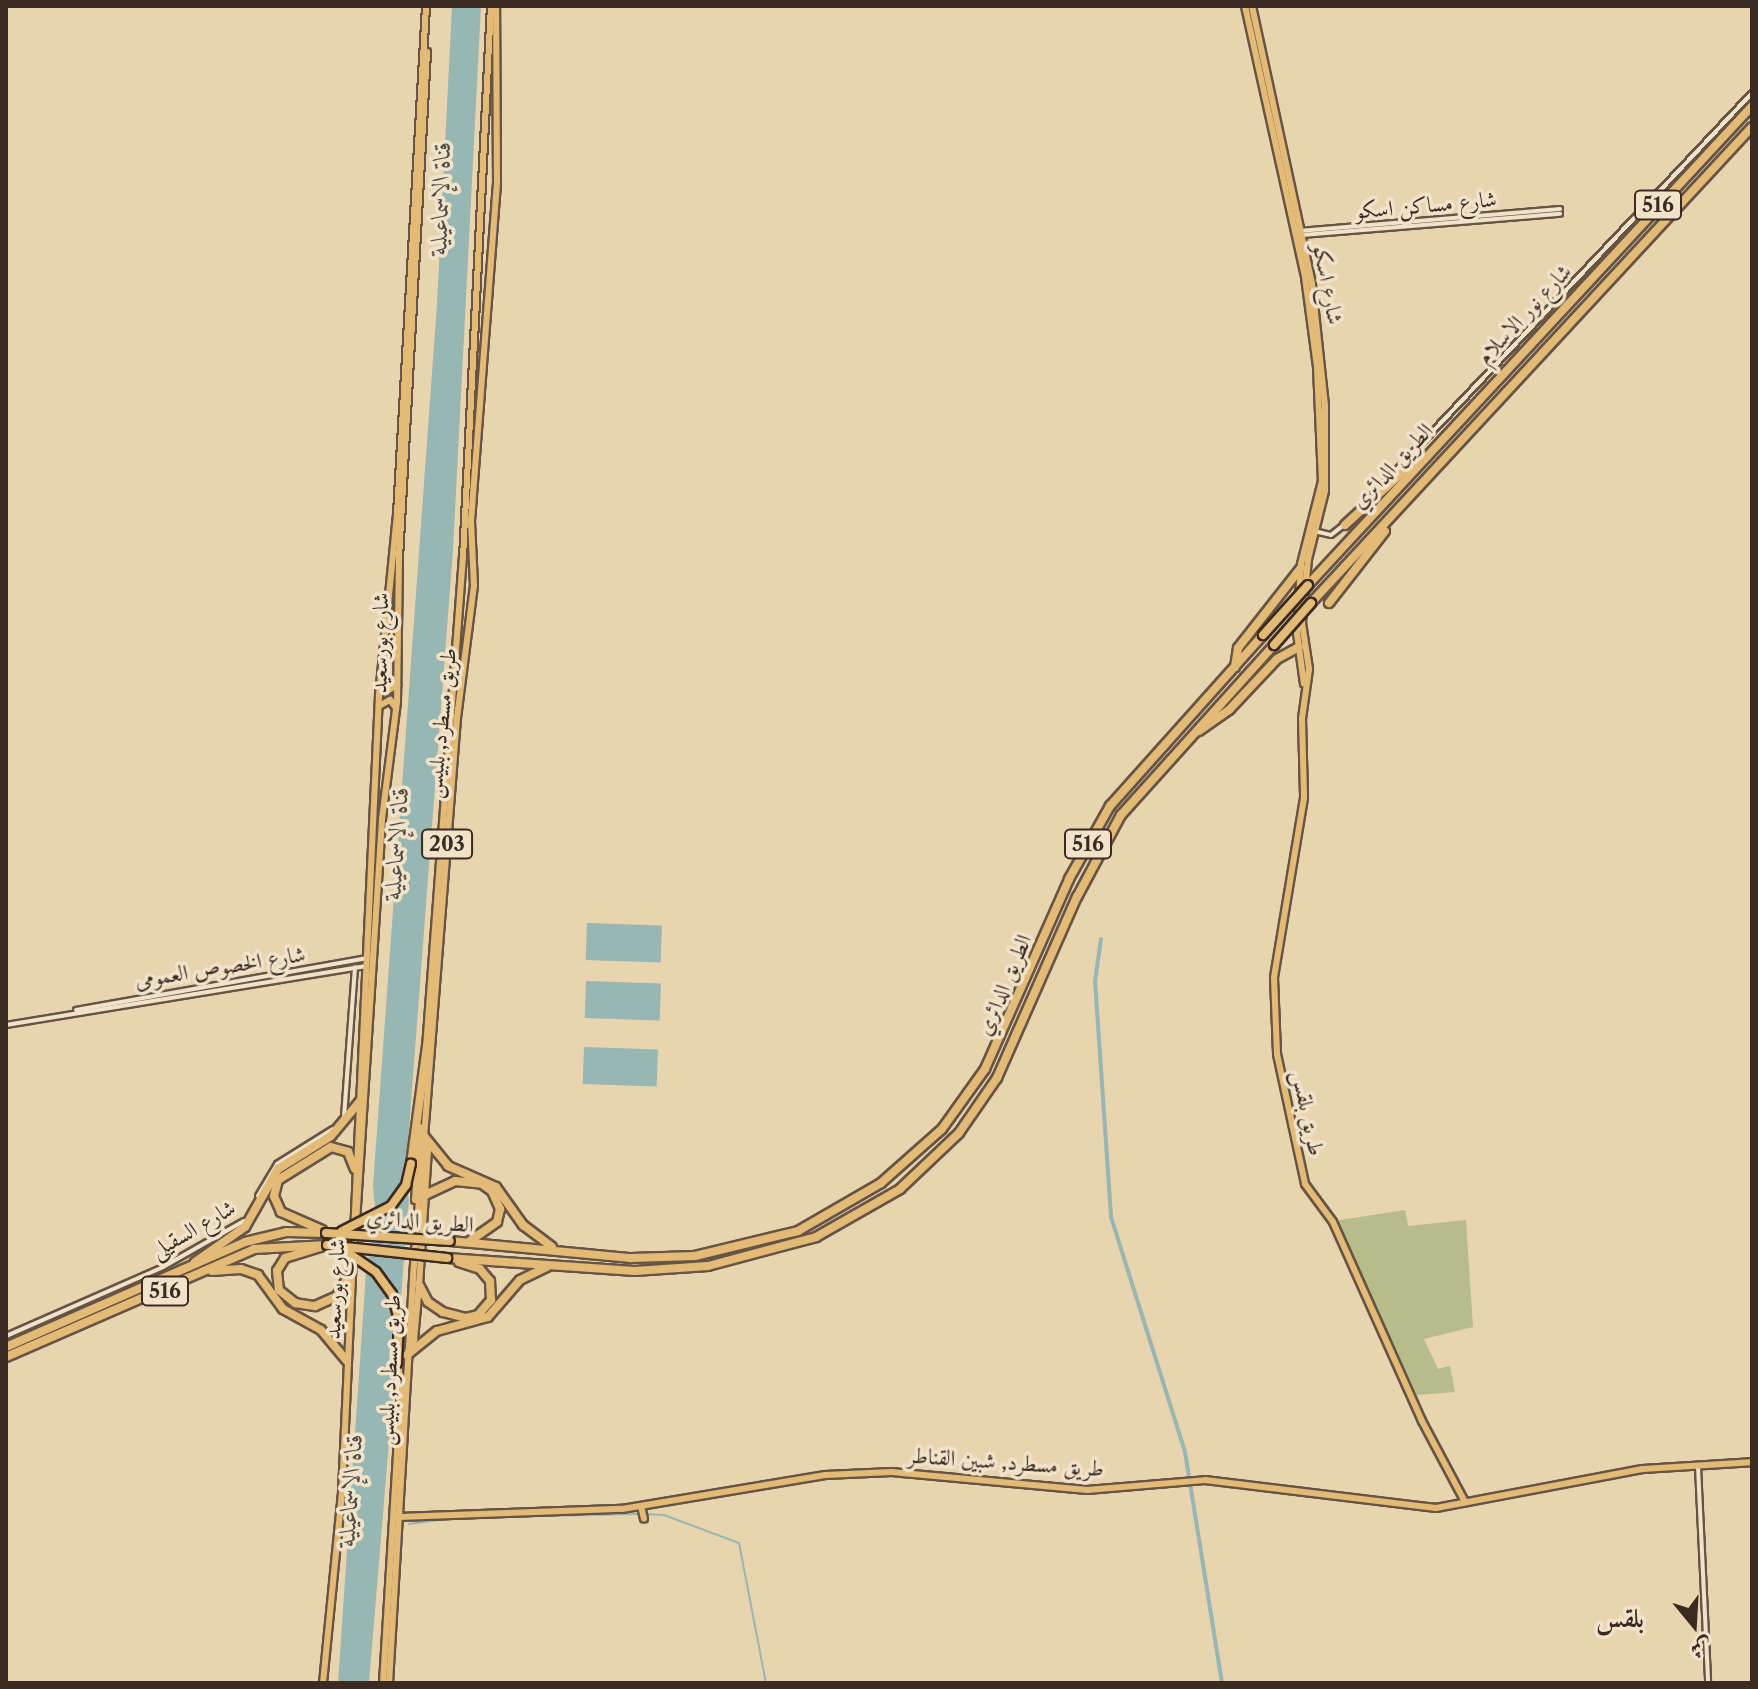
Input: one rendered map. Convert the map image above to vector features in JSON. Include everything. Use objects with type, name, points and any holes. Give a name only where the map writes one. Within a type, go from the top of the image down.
[{"type":"highway","name":"الطريق الدائري","points":[[6,1347],[265,1236],[338,1233],[673,1258],[737,1249],[798,1231],[835,1213],[902,1166],[960,1108],[995,1052],[1061,895],[1103,817],[1432,449],[1752,106]]},
{"type":"highway","name":"الطريق الدائري","points":[[6,1357],[267,1246],[332,1245],[447,1258],[684,1269],[801,1243],[837,1227],[900,1189],[973,1115],[985,1098],[1023,1029],[1106,839],[1128,805],[1752,127]]},
{"type":"highway","points":[[1345,525],[1405,466],[1432,449]]},
{"type":"highway","points":[[1329,603],[1401,507]]},
{"type":"highway","points":[[1235,667],[1238,648],[1304,569]]},
{"type":"highway","points":[[1194,733],[1224,714],[1277,659],[1299,647]]},
{"type":"highway","points":[[338,1233],[387,1210],[404,1189],[411,1164],[427,1045]]},
{"type":"highway","points":[[194,1265],[206,1251],[249,1223],[278,1169],[331,1136],[361,1100]]},
{"type":"highway","points":[[424,1139],[448,1166],[496,1187],[523,1225],[556,1249]]},
{"type":"highway","points":[[326,1233],[281,1212],[274,1196],[277,1183],[285,1172],[331,1147],[348,1152],[355,1169]]},
{"type":"highway","points":[[425,1195],[455,1181],[482,1184],[492,1191],[500,1209],[497,1222],[480,1237],[462,1242]]},
{"type":"highway","points":[[349,1275],[337,1296],[315,1306],[295,1303],[279,1290],[276,1275],[285,1258],[332,1245],[376,1272],[392,1294],[399,1320],[397,1363],[401,1395]]},
{"type":"highway","points":[[419,1285],[428,1302],[448,1314],[466,1318],[484,1311],[493,1294],[487,1276],[447,1258]]},
{"type":"highway","points":[[408,1353],[437,1331],[488,1317],[520,1280],[559,1265]]},
{"type":"highway","points":[[204,1272],[254,1273],[283,1309],[321,1330],[347,1361]]},
{"type":"main road","name":"شارع بورسعيد","points":[[347,1361],[382,819],[396,708],[432,41],[428,6]]},
{"type":"main road","name":"شارع بورسعيد","points":[[347,1361],[349,1275],[357,1196],[355,1169],[369,967],[380,683],[397,514],[428,6]]},
{"type":"main road","name":"طريق مسطرد, بلبيس","points":[[386,1683],[457,718],[474,585],[473,481],[496,171],[494,6]]},
{"type":"main road","name":"طريق مسطرد, بلبيس","points":[[386,1683],[401,1395],[461,584],[494,6]]},
{"type":"main road","name":"شارع اسكو","points":[[1245,6],[1298,234]]},
{"type":"main road","name":"شارع اسكو","points":[[1252,6],[1324,379],[1326,478],[1304,569]]},
{"type":"main road","points":[[484,182],[491,185],[496,171]]},
{"type":"main road","points":[[483,211],[486,194],[495,199]]},
{"type":"main road","points":[[1304,569],[1299,647],[1305,695]]},
{"type":"main road","points":[[1304,569],[1302,623],[1308,661],[1305,695]]},
{"type":"main road","points":[[461,584],[469,580],[474,585]]},
{"type":"main road","points":[[380,683],[387,691],[397,685]]},
{"type":"main road","name":"طريق بلقس","points":[[1305,695],[1302,813],[1273,988],[1277,1054],[1304,1180],[1333,1222],[1420,1417],[1465,1502]]},
{"type":"main road","points":[[379,707],[390,700],[396,708]]},
{"type":"main road","points":[[408,1353],[414,1342],[419,1285],[428,1151],[424,1139]]},
{"type":"main road","points":[[323,1683],[334,1596],[347,1361]]},
{"type":"main road","name":"طريق مسطرد, شبين القناطر","points":[[399,1517],[643,1513],[847,1473],[916,1473],[1087,1490],[1193,1480],[1406,1506],[1465,1502],[1642,1469],[1752,1462]]},
{"type":"street","name":"شارع نور الاسلام","points":[[1345,525],[1752,93]]},
{"type":"street","name":"شارع مساكن اسكو","points":[[1298,234],[1560,212]]},
{"type":"street","points":[[1313,530],[1331,535],[1345,525]]},
{"type":"street","name":"شارع الخصوص العمومى","points":[[6,1025],[369,957]]},
{"type":"street","name":"شارع السقيلى","points":[[6,1336],[163,1267],[241,1224],[274,1167],[338,1125],[346,1111],[355,967]]},
{"type":"street","name":"شارع الخصوص العمومى","points":[[76,1010],[369,967]]},
{"type":"street","points":[[1698,1467],[1708,1683]]},
{"type":"green space","points":[[1405,1210],[1408,1226],[1466,1220],[1473,1327],[1424,1339],[1438,1369],[1450,1366],[1455,1392],[1417,1395],[1334,1221]]},
{"type":"water","points":[[452,6],[481,6],[453,550],[405,1181],[409,1200],[369,1683],[338,1683],[366,1272],[376,1217],[373,1186],[437,304]]},
{"type":"water","points":[[587,923],[662,926],[661,963],[586,960]]},
{"type":"water","points":[[586,981],[661,984],[660,1021],[585,1018]]},
{"type":"water","points":[[584,1047],[658,1050],[657,1087],[583,1084]]},
{"type":"waterway","points":[[1101,939],[1095,981],[1111,1217],[1185,1452],[1222,1683]]},
{"type":"waterway","points":[[493,1517],[639,1514]]},
{"type":"waterway","points":[[645,1514],[664,1515],[739,1543],[766,1683]]},
{"type":"waterway","points":[[409,1524],[455,1518]]},
{"type":"district","name":"بلقس","points":[[1620,1619]]},
{"type":"water label","name":"قناة الإسماعيلية","points":[[440,198]]},
{"type":"water label","name":"قناة الإسماعيلية","points":[[396,843]]},
{"type":"water label","name":"قناة الإسماعيلية","points":[[350,1490]]}]
